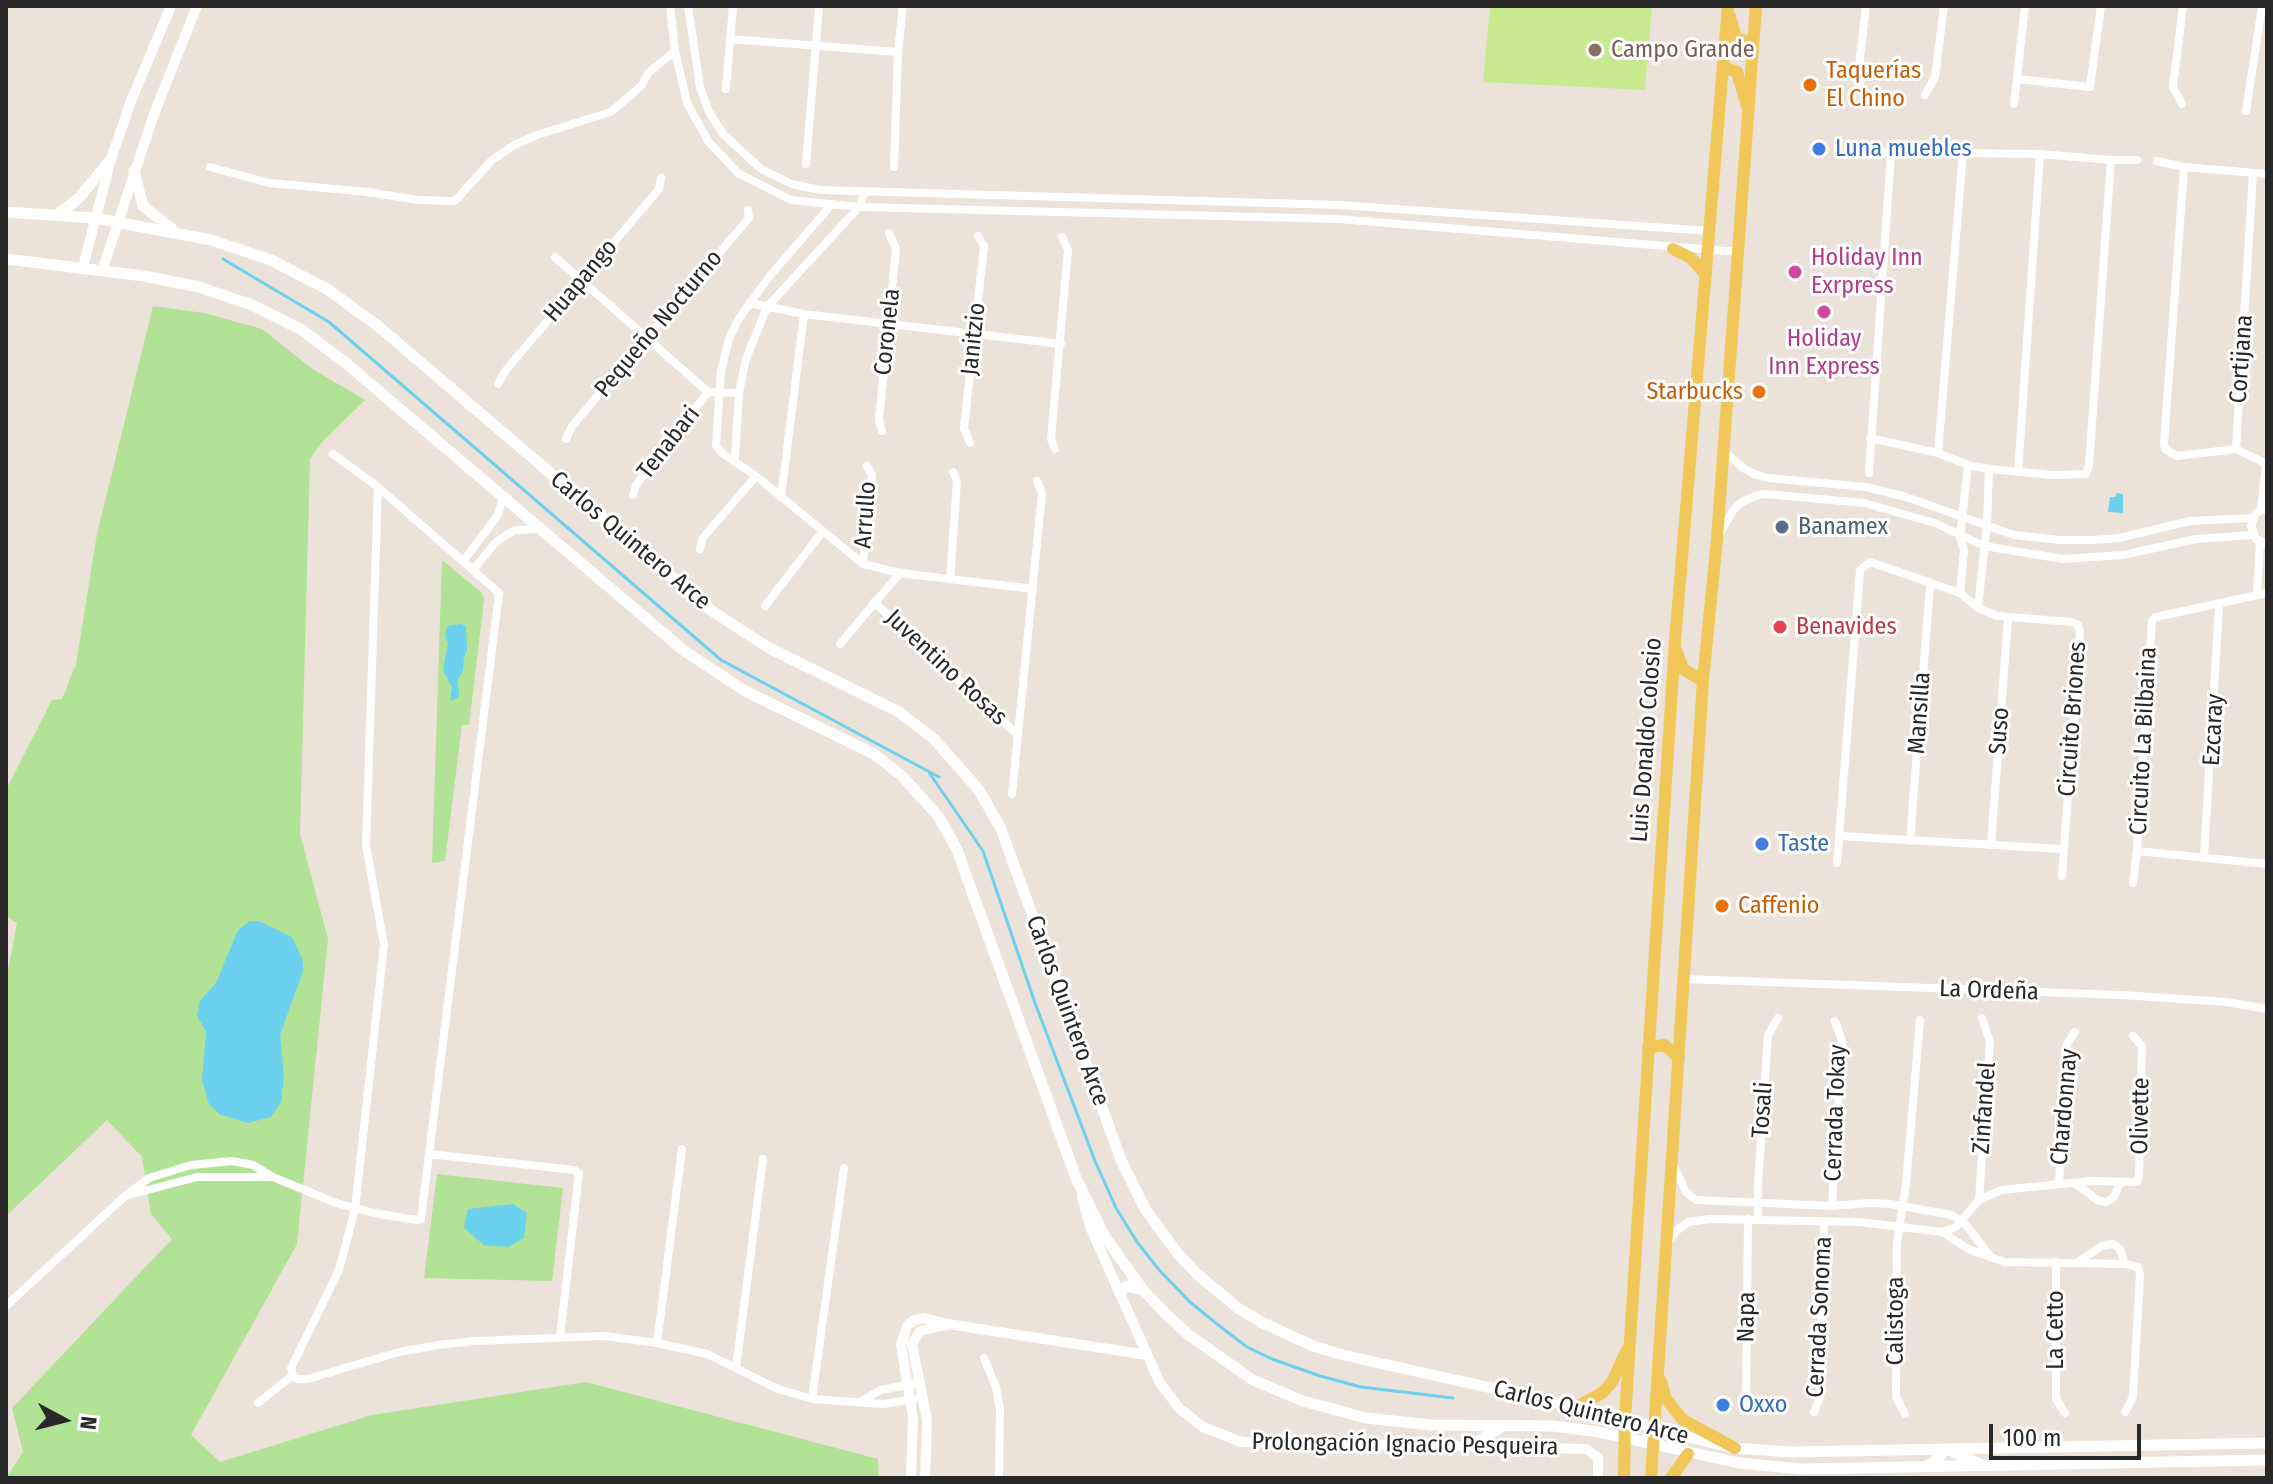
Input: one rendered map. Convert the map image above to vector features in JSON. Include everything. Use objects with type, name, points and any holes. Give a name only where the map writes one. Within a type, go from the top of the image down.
[{"type":"main road","points":[[1728,6],[1736,38],[1753,44]]},
{"type":"main road","name":"Luis Donaldo Colosio","points":[[1623,1477],[1675,641],[1728,6]]},
{"type":"main road","points":[[1651,1478],[1703,681],[1717,539],[1756,6]]},
{"type":"main road","points":[[1723,67],[1737,72],[1744,101],[1749,108]]},
{"type":"main road","points":[[58,214],[78,199],[111,159]]},
{"type":"main road","points":[[134,171],[143,206],[175,232]]},
{"type":"main road","name":"Carlos Quintero Arce","points":[[6,212],[95,218],[175,232],[256,254],[327,289],[378,326],[712,611],[769,648],[899,712],[950,755],[985,799],[1010,849],[1132,1185],[1153,1221],[1178,1254],[1217,1292],[1263,1323],[1313,1346],[1625,1418],[1735,1448],[1790,1452],[2267,1446]]},
{"type":"main road","points":[[1673,249],[1691,258],[1706,275]]},
{"type":"main road","name":"Carlos Quintero Arce","points":[[6,259],[144,276],[226,295],[302,330],[347,364],[693,657],[745,691],[874,754],[902,776],[928,803],[949,833],[964,867],[1076,1178],[1105,1237],[1143,1290],[1190,1336],[1238,1371],[1271,1389],[1334,1411],[1398,1423],[1554,1426],[1739,1463],[1802,1469],[2267,1460]]},
{"type":"main road","points":[[1675,641],[1683,669],[1703,681]]},
{"type":"main road","points":[[1648,1048],[1664,1045],[1679,1058]]},
{"type":"main road","points":[[1119,1292],[1127,1286],[1143,1290]]},
{"type":"main road","points":[[1576,1407],[1602,1393],[1612,1382],[1630,1343]]},
{"type":"main road","points":[[1658,1364],[1666,1399],[1674,1410],[1695,1428],[1735,1448]]},
{"type":"main road","points":[[1472,1445],[1501,1427]]},
{"type":"main road","points":[[2236,1461],[2240,1452],[2267,1446]]},
{"type":"main road","points":[[1923,1468],[1933,1463],[1946,1449],[1988,1467]]},
{"type":"main road","points":[[1671,1478],[1688,1454]]},
{"type":"street","points":[[83,267],[111,159],[131,101],[171,6]]},
{"type":"street","points":[[102,271],[134,171],[197,6]]},
{"type":"street","points":[[670,6],[675,51],[687,103],[708,141],[738,173],[791,200],[859,207],[1339,219],[1738,252]]},
{"type":"street","points":[[688,6],[700,87],[709,112],[723,134],[761,169],[792,184],[840,192],[1339,205],[1710,231]]},
{"type":"street","points":[[726,89],[733,6]]},
{"type":"street","points":[[806,164],[819,6]]},
{"type":"street","points":[[894,167],[898,52],[903,6]]},
{"type":"street","points":[[1861,90],[1858,75],[1866,6]]},
{"type":"street","points":[[1925,95],[1935,77],[1944,6]]},
{"type":"street","points":[[2014,104],[2025,6]]},
{"type":"street","points":[[2017,79],[2090,87],[2101,6]]},
{"type":"street","points":[[2182,104],[2173,87],[2183,6]]},
{"type":"street","points":[[2246,111],[2262,6]]},
{"type":"street","points":[[730,39],[898,52]]},
{"type":"street","points":[[210,167],[269,183],[418,200],[455,201],[505,150],[537,135],[611,112],[642,85],[648,73],[675,51]]},
{"type":"street","points":[[1864,152],[2040,154],[2137,160]]},
{"type":"street","points":[[1869,473],[1891,153]]},
{"type":"street","points":[[1938,453],[1963,153]]},
{"type":"street","points":[[2018,472],[2040,154]]},
{"type":"street","points":[[1870,438],[1938,453],[1968,465],[1989,469],[2086,474],[2111,160]]},
{"type":"street","points":[[2157,161],[2184,167],[2267,174]]},
{"type":"street","points":[[1723,450],[1743,468],[1768,478],[1866,487],[2014,535],[2060,540],[2119,538],[2190,521],[2253,518],[2264,509],[2266,464],[2236,449],[2177,456],[2165,449],[2184,167]]},
{"type":"street","name":"Cortijana","points":[[2236,449],[2253,173]]},
{"type":"street","name":"Huapango","points":[[498,384],[506,370],[659,189],[661,178]]},
{"type":"street","points":[[840,192],[749,303],[729,339],[721,371],[716,445],[723,454],[735,459],[863,564],[900,573],[1033,589]]},
{"type":"street","points":[[735,459],[739,393],[746,359],[767,307],[859,207],[865,192]]},
{"type":"street","points":[[1144,199],[1144,214]]},
{"type":"street","points":[[1339,205],[1339,219]]},
{"type":"street","name":"Pequeño Nocturno","points":[[566,439],[572,426],[749,218],[748,210]]},
{"type":"street","points":[[1519,235],[1520,218]]},
{"type":"street","name":"Coronela","points":[[882,431],[879,420],[896,249],[889,233]]},
{"type":"street","name":"Janitzio","points":[[970,443],[964,428],[984,246],[978,236]]},
{"type":"street","points":[[1055,449],[1051,439],[1068,250],[1062,237]]},
{"type":"street","points":[[555,257],[708,392],[739,393]]},
{"type":"street","points":[[749,303],[804,314],[1061,344]]},
{"type":"street","points":[[781,497],[804,314]]},
{"type":"street","name":"Tenabari","points":[[633,495],[636,485],[708,392]]},
{"type":"street","points":[[6,1306],[125,1196],[149,1178],[203,1163],[253,1165],[273,1177],[355,1209],[420,1220],[499,595],[464,560],[378,487],[333,454]]},
{"type":"street","points":[[1960,593],[1964,550],[1960,537],[1968,465]]},
{"type":"street","name":"Arrullo","points":[[863,564],[872,475],[867,466]]},
{"type":"street","points":[[1978,608],[1989,469]]},
{"type":"street","points":[[950,579],[957,481],[953,472]]},
{"type":"street","points":[[700,549],[702,539],[756,476]]},
{"type":"street","points":[[1012,794],[1042,493],[1037,481]]},
{"type":"street","points":[[378,487],[366,829],[367,859],[384,945],[355,1209],[339,1270],[291,1368],[293,1375],[297,1379],[308,1379],[399,1352],[438,1345],[604,1336],[707,1354],[778,1389],[812,1399],[883,1404],[924,1398]]},
{"type":"street","points":[[1864,503],[1866,487]]},
{"type":"street","points":[[1717,539],[1734,509],[1758,495],[1864,503],[1935,523],[1984,546],[2063,559],[2123,555],[2196,539],[2260,540]]},
{"type":"street","points":[[464,560],[498,515],[503,497]]},
{"type":"street","points":[[2253,518],[2260,540],[2258,575],[2262,593]]},
{"type":"street","points":[[474,569],[495,543],[515,530],[540,529]]},
{"type":"street","points":[[765,606],[823,531]]},
{"type":"street","points":[[485,535],[495,543]]},
{"type":"street","points":[[2119,538],[2123,555]]},
{"type":"street","name":"Circuito Briones","points":[[1840,836],[1860,570],[1870,562],[1960,593],[1978,608],[2008,618],[2072,622],[2080,628],[2063,849]]},
{"type":"street","points":[[840,644],[900,573]]},
{"type":"street","name":"Mansilla","points":[[1910,841],[1930,585]]},
{"type":"street","name":"Circuito La Bilbaina","points":[[2262,593],[2156,617],[2151,625],[2137,851],[2267,864]]},
{"type":"street","name":"Juventino Rosas","points":[[874,602],[1018,735]]},
{"type":"street","name":"Ezcaray","points":[[2204,856],[2219,605]]},
{"type":"street","name":"Suso","points":[[1991,845],[2008,618]]},
{"type":"street","points":[[1837,863],[1840,836],[2063,849],[2062,876]]},
{"type":"street","points":[[2133,883],[2137,851]]},
{"type":"street","name":"La Ordeña","points":[[1684,979],[2122,995],[2226,1002],[2267,1009]]},
{"type":"street","name":"Tosali","points":[[1753,1219],[1758,1205],[1768,1035],[1778,1018]]},
{"type":"street","name":"Zinfandel","points":[[1979,1200],[1990,1042],[1982,1018]]},
{"type":"street","name":"Calistoga","points":[[1905,1414],[1896,1397],[1898,1226],[1903,1206],[1920,1020]]},
{"type":"street","name":"Cerrada Tokay","points":[[1832,1206],[1842,1041],[1835,1021]]},
{"type":"street","name":"Chardonnay","points":[[2059,1184],[2067,1044],[2075,1032]]},
{"type":"street","name":"Olivette","points":[[2120,1183],[2137,1182],[2139,1177],[2142,1046],[2133,1036]]},
{"type":"street","points":[[657,1343],[682,1149]]},
{"type":"street","points":[[429,1154],[579,1173],[560,1336]]},
{"type":"street","points":[[736,1368],[763,1159]]},
{"type":"street","points":[[1671,1160],[1686,1192],[1696,1200],[1758,1205],[1869,1203],[1952,1215],[1962,1221],[1990,1256]]},
{"type":"street","points":[[812,1399],[844,1168]]},
{"type":"street","points":[[125,1196],[197,1177],[273,1177]]},
{"type":"street","name":"Prolongación Ignacio Pesqueira","points":[[1076,1178],[1091,1229],[1160,1383],[1179,1408],[1203,1427],[1232,1440],[1585,1449],[1593,1452],[1598,1461],[1598,1478]]},
{"type":"street","points":[[1942,1232],[1956,1227],[1979,1200],[2001,1190],[2075,1183],[2120,1183],[2114,1197],[2107,1202],[2097,1200],[2075,1183]]},
{"type":"street","points":[[1667,1245],[1675,1232],[1688,1222],[1710,1219],[1824,1221],[1942,1232],[1968,1249],[2011,1263],[2125,1264],[2138,1267],[2133,1397],[2125,1412]]},
{"type":"street","name":"Napa","points":[[1753,1219],[1746,1396],[1756,1412]]},
{"type":"street","name":"Cerrada Sonoma","points":[[1814,1412],[1820,1397],[1824,1221]]},
{"type":"street","points":[[2076,1263],[2102,1246],[2113,1244],[2120,1249],[2125,1264]]},
{"type":"street","name":"La Cetto","points":[[2056,1262],[2056,1399],[2065,1413]]},
{"type":"street","points":[[911,1478],[912,1400],[901,1345],[907,1326],[914,1320],[924,1318],[1147,1355]]},
{"type":"street","points":[[925,1478],[927,1436],[924,1398],[912,1344],[915,1337],[928,1328],[948,1324]]},
{"type":"street","points":[[984,1358],[996,1387],[1000,1410],[999,1478]]},
{"type":"street","points":[[258,1403],[293,1375]]},
{"type":"street","points":[[861,1401],[881,1390],[921,1382]]},
{"type":"green space","name":"Campo Grande","points":[[1490,6],[1652,6],[1645,90],[1483,82]]},
{"type":"green space","points":[[153,306],[204,313],[262,329],[311,368],[365,400],[322,442],[310,459],[300,834],[328,939],[297,1244],[191,1435],[220,1462],[372,1415],[586,1382],[878,1459],[879,1478],[6,1478],[23,1452],[12,1408],[172,1239],[151,1214],[142,1157],[107,1120],[6,1216],[6,981],[17,923],[6,916],[6,790],[52,700],[62,699],[76,664],[97,534]]},
{"type":"green space","points":[[442,560],[482,593],[484,600],[469,725],[462,725],[445,861],[432,863]]},
{"type":"green space","points":[[437,1174],[563,1188],[552,1281],[424,1278]]},
{"type":"water","points":[[2117,493],[2123,494],[2123,513],[2108,512],[2110,497],[2115,497]]},
{"type":"water","points":[[448,626],[466,626],[467,650],[458,680],[459,697],[450,701],[452,687],[443,670],[448,644],[445,635]]},
{"type":"water","points":[[250,921],[259,921],[292,937],[303,961],[303,971],[280,1035],[284,1076],[281,1102],[271,1117],[248,1123],[219,1114],[209,1104],[202,1080],[206,1032],[197,1015],[200,1001],[216,983],[238,930]]},
{"type":"water","points":[[513,1204],[527,1213],[524,1238],[508,1247],[484,1245],[464,1228],[468,1209]]},
{"type":"waterway","points":[[223,259],[329,322],[721,660],[939,777]]},
{"type":"waterway","points":[[928,771],[983,851],[1035,1003],[1095,1161],[1116,1208],[1160,1271],[1217,1324],[1247,1347],[1272,1359],[1361,1387],[1453,1398]]},
{"type":"place","name":"Campo Grande","points":[[1595,50]]},
{"type":"place","name":"Taquerías El Chino","points":[[1810,85]]},
{"type":"place","name":"Luna muebles","points":[[1819,149]]},
{"type":"place","name":"Holiday Inn Exrpress","points":[[1795,272]]},
{"type":"place","name":"Holiday Inn Express","points":[[1824,312]]},
{"type":"place","name":"Starbucks","points":[[1759,392]]},
{"type":"place","name":"Banamex","points":[[1782,527]]},
{"type":"place","name":"Benavides","points":[[1780,627]]},
{"type":"place","name":"Taste","points":[[1762,844]]},
{"type":"place","name":"Caffenio","points":[[1722,906]]},
{"type":"place","name":"Oxxo","points":[[1723,1405]]}]
